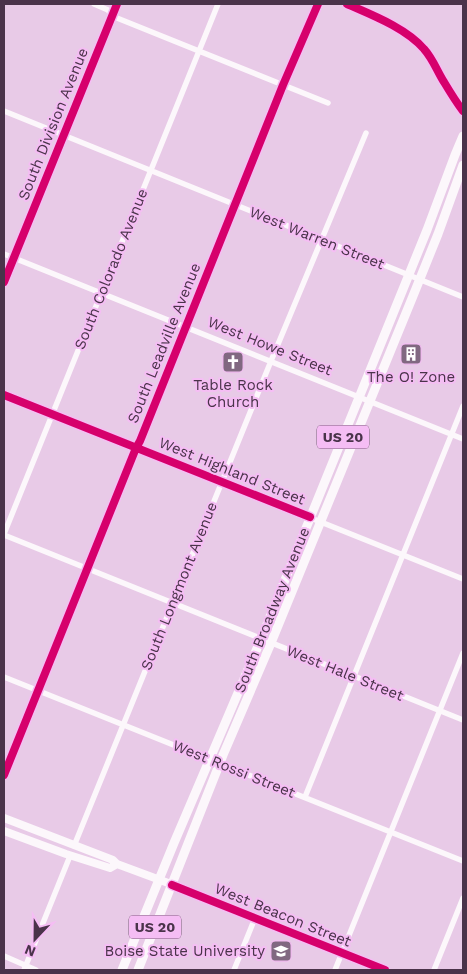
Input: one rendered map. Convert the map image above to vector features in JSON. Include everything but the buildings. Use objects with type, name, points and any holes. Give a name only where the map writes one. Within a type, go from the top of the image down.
[{"type":"main road","name":"South Broadway Avenue","points":[[122,970],[158,880],[261,639],[409,275],[463,136]]},
{"type":"main road","name":"South Broadway Avenue","points":[[138,970],[220,763],[272,643],[370,401],[463,165]]},
{"type":"street","points":[[94,4],[108,10],[112,16],[328,104]]},
{"type":"street","name":"South Division Avenue","points":[[4,282],[117,4]]},
{"type":"street","name":"South Colorado Avenue","points":[[4,535],[218,4]]},
{"type":"street","name":"South Leadville Avenue","points":[[4,775],[283,85],[318,4]]},
{"type":"street","points":[[348,4],[402,31],[423,48],[463,111]]},
{"type":"street","name":"West Warren Street","points":[[4,111],[463,297]]},
{"type":"street","name":"South Longmont Avenue","points":[[74,846],[271,361],[366,133]]},
{"type":"street","name":"West Howe Street","points":[[4,254],[463,439]]},
{"type":"street","name":"West Highland Street","points":[[4,395],[463,579]]},
{"type":"street","points":[[305,797],[463,406]]},
{"type":"street","name":"West Hale Street","points":[[4,535],[463,720]]},
{"type":"street","points":[[335,970],[463,653]]},
{"type":"street","name":"West Rossi Street","points":[[4,677],[463,861]]},
{"type":"street","name":"West Beacon Street","points":[[4,818],[385,970]]},
{"type":"street","name":"West Beacon Street","points":[[4,831],[70,856],[110,868],[117,864]]},
{"type":"street","points":[[25,968],[70,856]]},
{"type":"street","points":[[434,970],[463,898]]},
{"type":"street","points":[[234,970],[255,918]]},
{"type":"street","points":[[4,956],[25,968],[36,970]]},
{"type":"cycle path","points":[[4,282],[117,4]]},
{"type":"cycle path","points":[[4,775],[283,85],[318,4]]},
{"type":"cycle path","points":[[347,4],[398,28],[417,41],[430,57],[463,111]]},
{"type":"cycle path","points":[[4,395],[310,517]]},
{"type":"cycle path","points":[[172,885],[385,970]]},
{"type":"place","name":"The O! Zone","points":[[411,354]]},
{"type":"place","name":"Table Rock Church","points":[[233,362]]},
{"type":"place","name":"Boise State University","points":[[281,951]]}]
